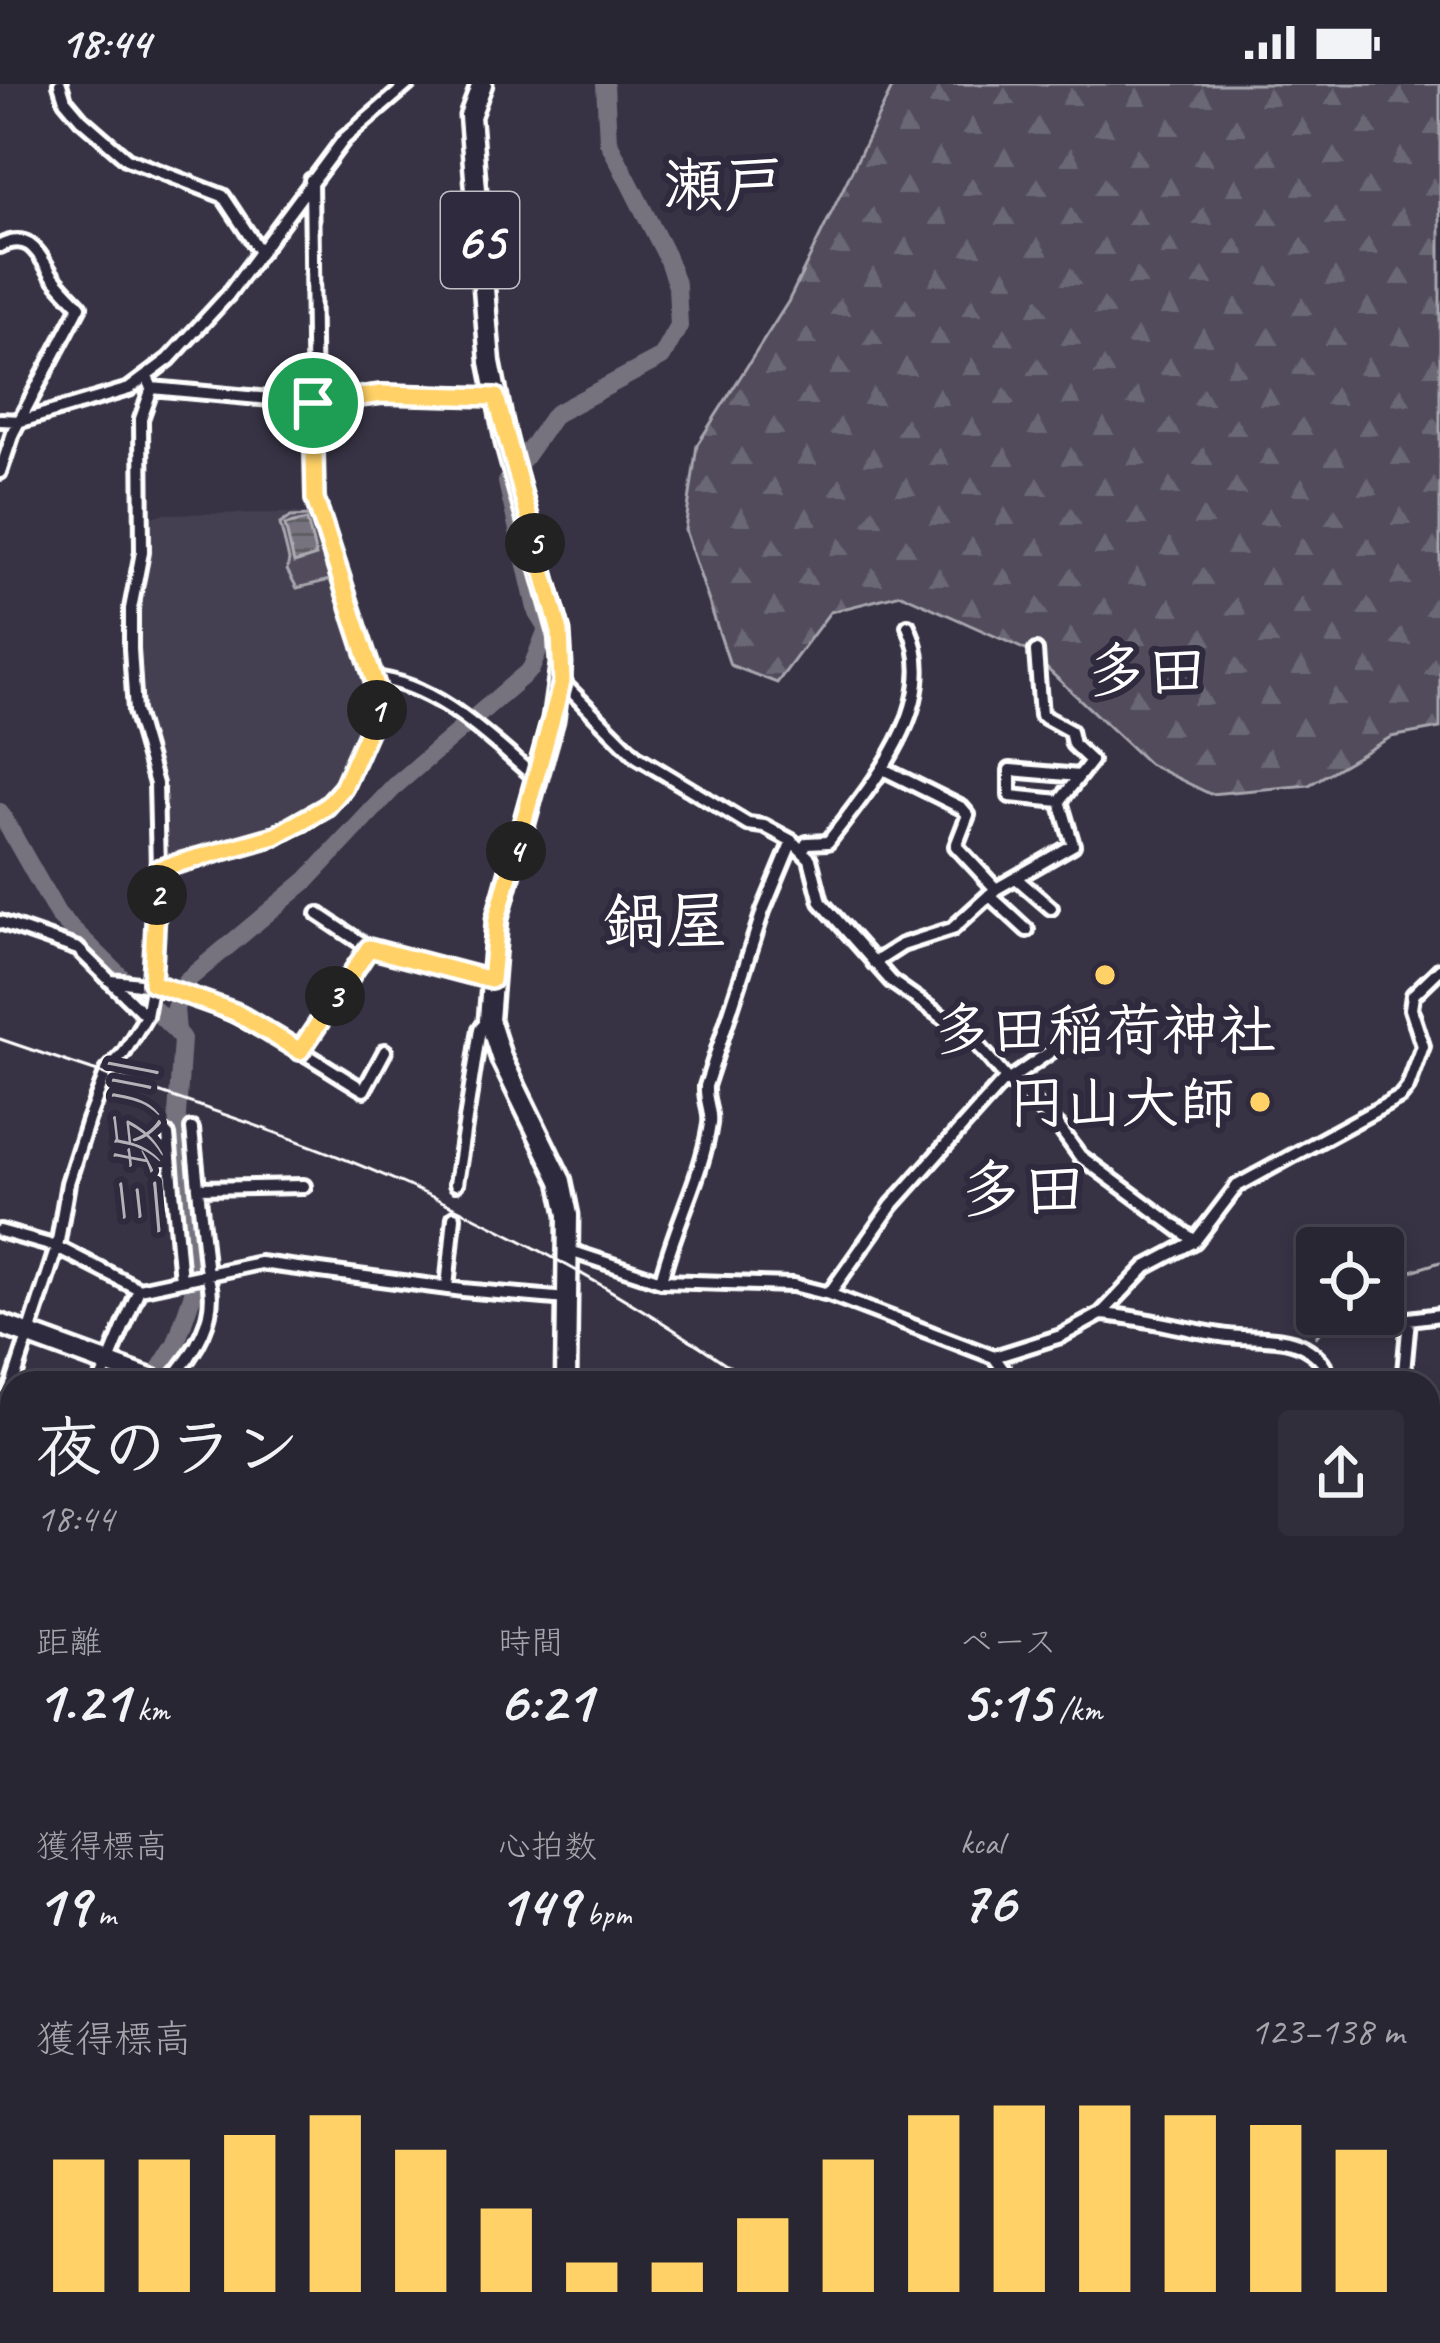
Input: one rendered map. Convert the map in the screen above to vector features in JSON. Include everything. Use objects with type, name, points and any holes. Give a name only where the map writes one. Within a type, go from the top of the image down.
[{"type":"main road","name":"65","points":[[481,84],[470,116],[496,397],[560,632],[562,682],[497,919],[489,1020],[502,1060],[561,1181],[570,1251],[566,1371]]},
{"type":"main road","points":[[0,1324],[27,1331],[99,1371]]},
{"type":"street","points":[[60,84],[65,100],[81,119],[127,159],[223,196],[260,252]]},
{"type":"street","points":[[16,1371],[57,1247],[68,1183],[95,1102],[107,1071],[146,1016],[152,983],[158,869],[156,784],[134,710],[130,649],[131,609],[142,552],[141,419],[149,382],[228,296],[344,140],[408,84]]},
{"type":"street","points":[[158,869],[275,836],[326,807],[343,788],[376,713],[379,695],[315,499],[311,180]]},
{"type":"street","points":[[0,246],[28,241],[36,246],[55,279],[80,305],[0,472]]},
{"type":"street","points":[[0,420],[21,421],[149,382],[313,403],[382,394],[496,397]]},
{"type":"street","points":[[802,851],[807,843],[828,842],[883,770],[913,709],[917,646],[908,626]]},
{"type":"street","points":[[1036,651],[1041,715],[1070,731],[1073,744],[1090,761],[1060,801]]},
{"type":"street","points":[[373,679],[420,690],[441,701],[537,779]]},
{"type":"street","points":[[562,682],[637,757],[802,851],[817,873],[821,902],[891,981],[972,1038],[1059,1126],[1080,1156],[1195,1241]]},
{"type":"street","points":[[883,770],[962,808],[968,815],[956,846],[1027,930]]},
{"type":"street","points":[[1060,801],[1010,796],[1010,770],[1079,776]]},
{"type":"street","points":[[874,963],[902,945],[952,929],[992,892],[1073,845],[1060,801]]},
{"type":"street","points":[[661,1281],[703,1160],[712,1115],[705,1102],[706,1087],[763,911],[791,842]]},
{"type":"street","points":[[1016,878],[1051,908]]},
{"type":"street","points":[[318,914],[369,948],[491,980]]},
{"type":"street","points":[[0,922],[77,949],[146,1016]]},
{"type":"street","points":[[300,1051],[369,948]]},
{"type":"street","points":[[994,1357],[1061,1336],[1102,1314],[1146,1267],[1195,1241],[1237,1186],[1400,1097],[1424,1046],[1411,1009],[1413,995],[1440,968]]},
{"type":"street","points":[[110,981],[152,983],[235,1012],[364,1090],[385,1051]]},
{"type":"street","points":[[456,1184],[480,1029],[489,1020]]},
{"type":"street","points":[[829,1294],[892,1205],[1008,1079],[1075,1035]]},
{"type":"street","points":[[168,1371],[201,1336],[213,1293],[205,1276],[192,1129]]},
{"type":"street","points":[[168,1135],[181,1280]]},
{"type":"street","points":[[198,1188],[304,1186]]},
{"type":"street","points":[[447,1288],[454,1217]]},
{"type":"street","points":[[0,1231],[57,1247],[140,1289],[260,1263],[568,1299]]},
{"type":"street","points":[[570,1251],[661,1281],[794,1285],[829,1294],[994,1357],[1004,1371]]},
{"type":"street","points":[[105,1371],[140,1289]]},
{"type":"street","points":[[1102,1314],[1299,1344],[1317,1355],[1329,1371]]},
{"type":"street","points":[[1403,1371],[1409,1318],[1440,1315]]},
{"type":"shaded area","points":[[161,514],[312,515],[319,529],[370,687],[366,718],[336,782],[309,811],[278,826],[166,858],[162,785],[137,705],[135,629],[148,562],[150,518]]},
{"type":"shaded area","points":[[307,520],[316,556],[294,563],[285,525]]},
{"type":"green space","points":[[894,84],[1440,84],[1440,728],[1391,737],[1309,785],[1210,794],[1149,764],[1028,651],[901,594],[830,612],[777,683],[730,665],[685,530],[697,445],[788,302]]},
{"type":"green space","points":[[310,516],[330,580],[297,588],[287,570],[280,524],[290,517]]},
{"type":"waterway","name":"三坂川","points":[[158,1371],[176,1343],[194,1290],[177,1115],[182,1039],[175,1008],[186,981],[307,880],[396,785],[531,669],[547,629],[537,613],[507,482],[555,414],[662,357],[679,326],[677,286],[666,255],[608,141],[605,84]]},
{"type":"waterway","points":[[0,812],[58,915],[177,1032]]},
{"type":"waterway","points":[[1404,1273],[1440,1262]]},
{"type":"railway","points":[[0,1039],[254,1125],[404,1184],[583,1275],[736,1371]]},
{"type":"place","name":"多田稲荷神社","points":[[1105,975]]},
{"type":"place","name":"円山大師","points":[[1260,1102]]},
{"type":"district","name":"瀬戸","points":[[724,184]]},
{"type":"district","name":"多田","points":[[1147,670]]},
{"type":"district","name":"鍋屋","points":[[666,920]]},
{"type":"district","name":"多田","points":[[1023,1189]]},
{"type":"route","points":[[382,394],[496,397],[560,632],[562,682],[497,919],[491,980],[369,948],[300,1051],[235,1012],[152,983],[158,869],[275,836],[304,823],[343,788],[376,713],[379,695],[315,499],[313,403],[382,394]]}]
